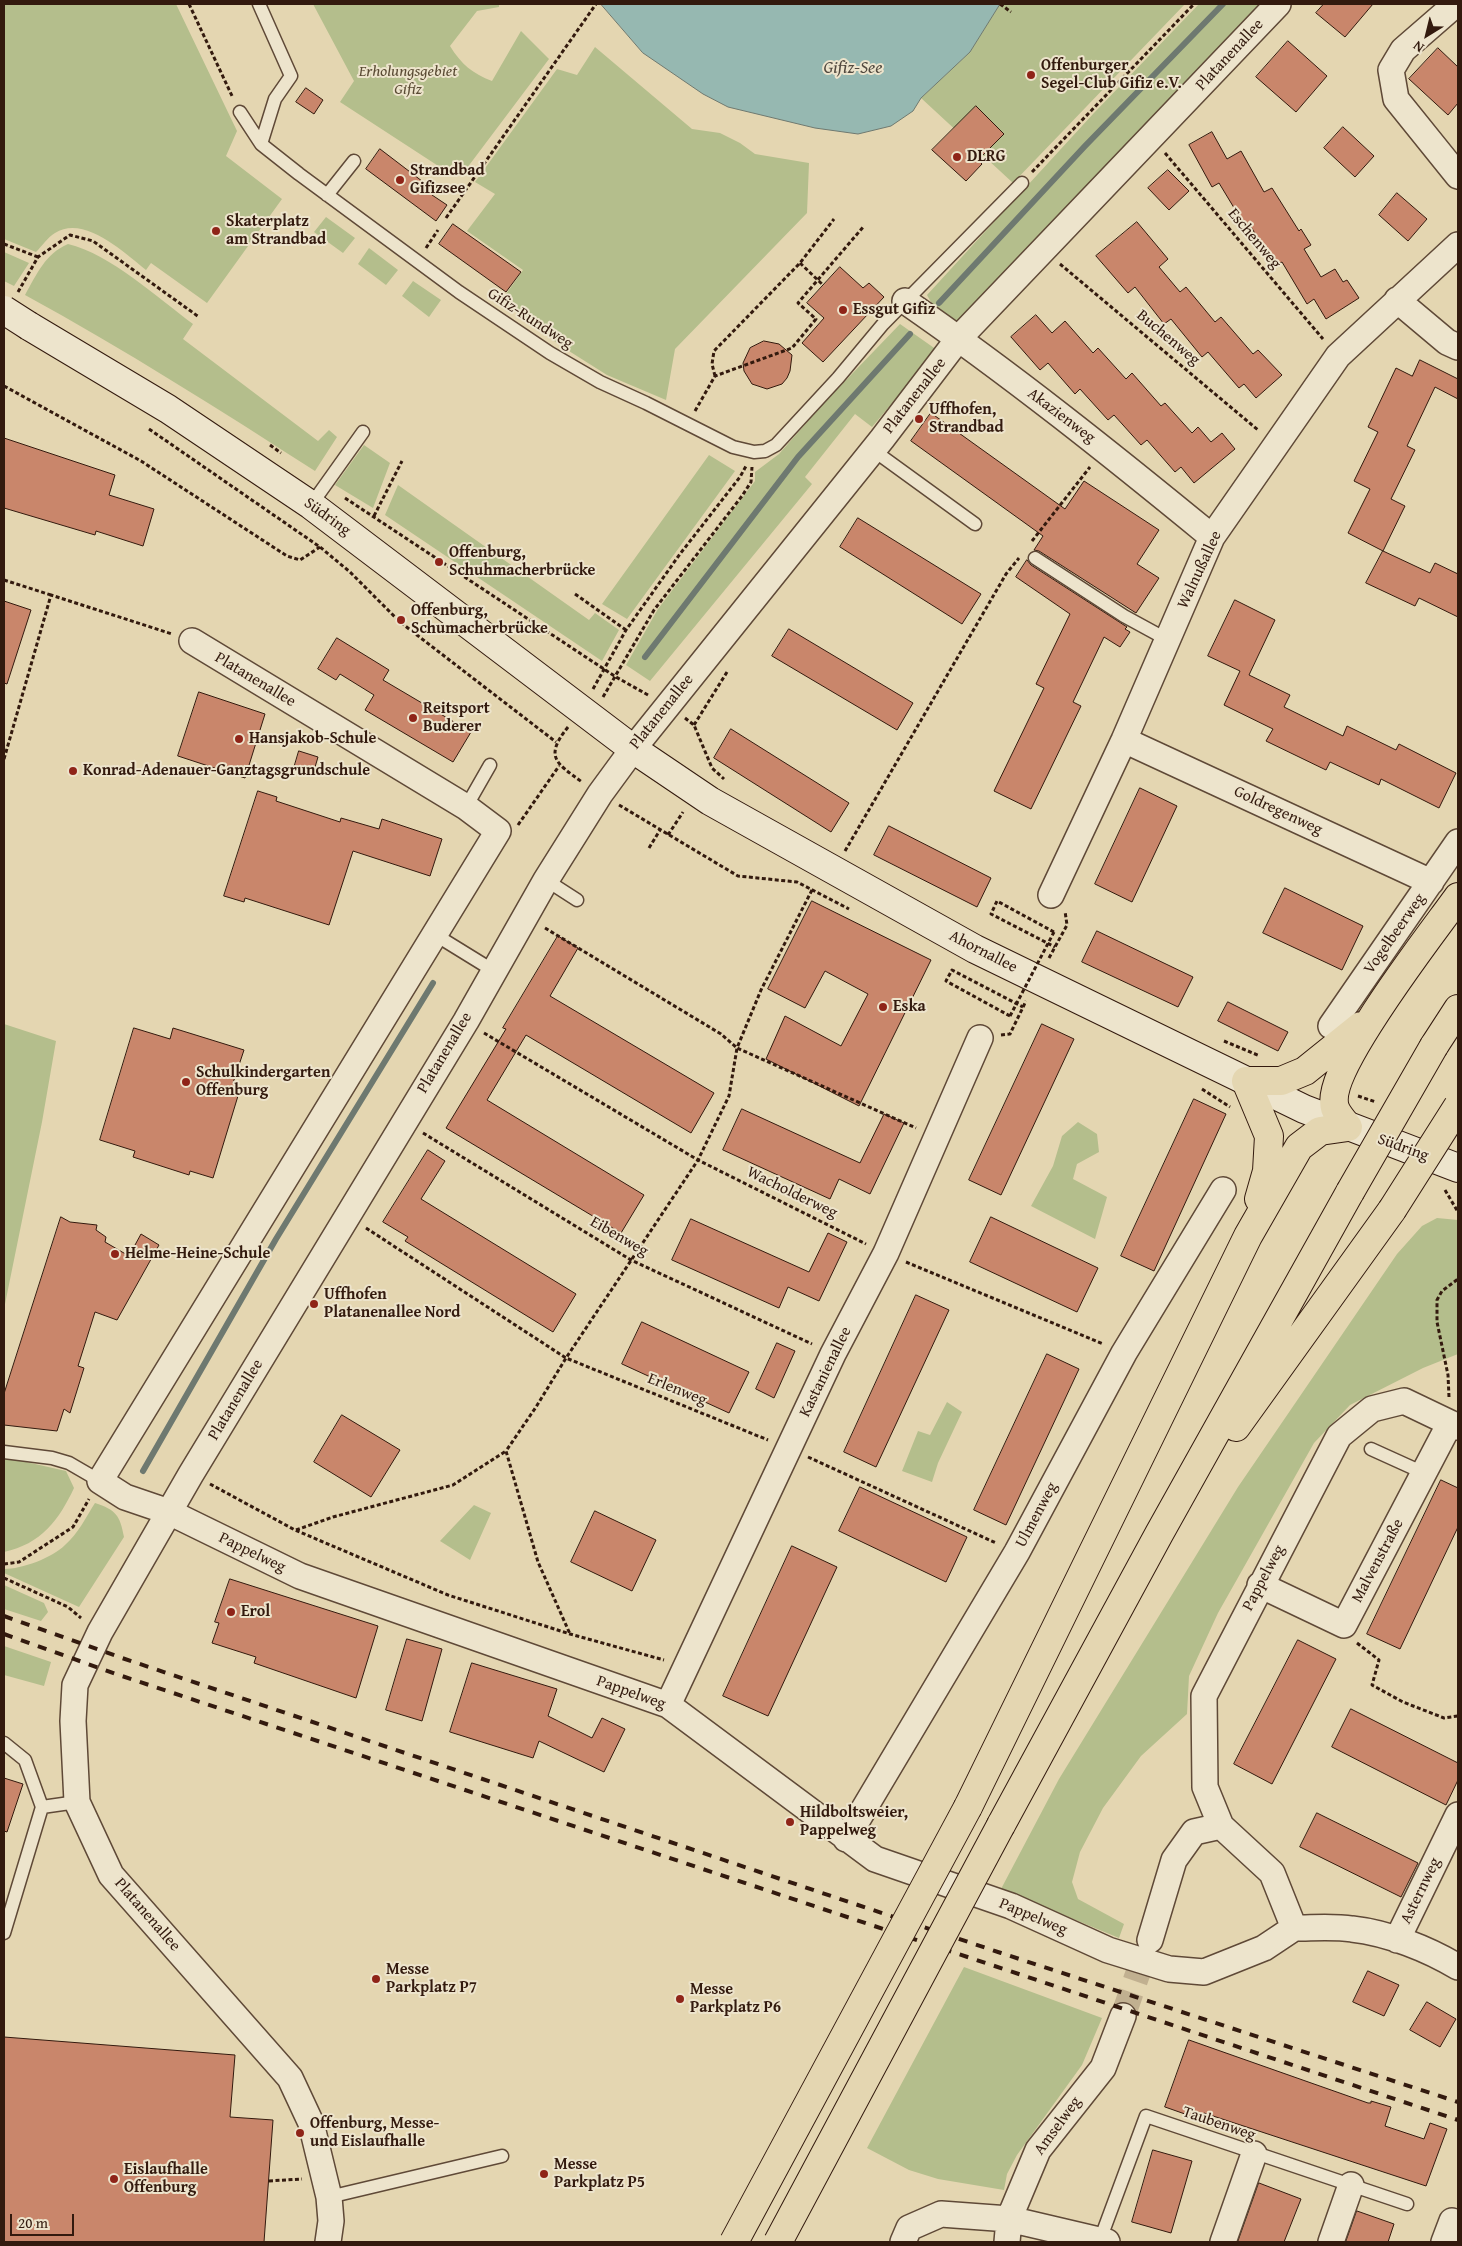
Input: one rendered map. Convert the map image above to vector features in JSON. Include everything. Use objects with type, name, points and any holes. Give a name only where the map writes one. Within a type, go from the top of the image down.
[{"type":"highway","points":[[734,2242],[968,1807],[1248,1236],[1299,1147],[1320,1131],[1348,1127],[1335,1108],[1337,1085],[1373,1016],[1458,897]]},
{"type":"highway","points":[[778,2242],[1159,1534],[1350,1192],[1434,1046],[1458,1009]]},
{"type":"highway","points":[[1248,1236],[1267,1171],[1269,1136],[1246,1081],[1280,1081],[1306,1071],[1373,1016]]},
{"type":"highway","points":[[1159,1534],[1392,1210],[1458,1106]]},
{"type":"street","name":"Platanenallee","points":[[328,2242],[331,2221],[327,2188],[311,2123],[290,2078],[111,1875],[77,1802],[73,1721],[75,1685],[100,1632],[191,1474],[466,1021],[546,880],[600,794],[633,749],[873,450],[959,338],[1278,4]]},
{"type":"street","points":[[1456,4],[1403,50],[1392,70],[1396,99],[1458,176]]},
{"type":"street","name":"Walnußallee","points":[[1050,895],[1124,740],[1212,537],[1338,356],[1458,246]]},
{"type":"street","points":[[1397,300],[1447,342],[1458,347]]},
{"type":"street","name":"Akazienweg","points":[[905,301],[959,338],[1105,449],[1212,537]]},
{"type":"street","name":"Südring","points":[[9,305],[29,326],[318,496],[398,569],[633,749]]},
{"type":"street","name":"Platanenallee","points":[[192,641],[466,807],[498,830]]},
{"type":"street","name":"Goldregenweg","points":[[1124,740],[1431,882]]},
{"type":"street","name":"Ahornallee","points":[[633,749],[710,801],[975,950],[1246,1081],[1348,1127]]},
{"type":"street","points":[[169,1512],[126,1497],[100,1481],[498,830]]},
{"type":"street","name":"Vogelbeerweg","points":[[1331,1026],[1458,842]]},
{"type":"street","name":"Kastanienallee","points":[[668,1705],[833,1354],[886,1253],[980,1038]]},
{"type":"street","name":"Südring","points":[[1348,1127],[1451,1179]]},
{"type":"street","name":"Ulmenweg","points":[[846,1839],[1017,1552],[1124,1353],[1223,1190]]},
{"type":"street","name":"Pappelweg","points":[[169,1512],[300,1576],[668,1705],[875,1859],[1011,1906],[1108,1950],[1169,1969],[1204,1972],[1264,1948],[1294,1928],[1272,1873],[1221,1826],[1205,1787],[1204,1696],[1260,1585],[1340,1436],[1372,1409],[1404,1401],[1454,1425]]},
{"type":"street","name":"Malvenstraße","points":[[1344,1625],[1424,1473],[1454,1425]]},
{"type":"street","points":[[1260,1585],[1344,1625]]},
{"type":"street","name":"Asternweg","points":[[1397,1940],[1458,1816]]},
{"type":"street","points":[[1150,1940],[1174,1860],[1194,1832],[1221,1826]]},
{"type":"street","points":[[1294,1928],[1352,1929],[1397,1940],[1447,1960],[1458,1967]]},
{"type":"street","name":"Amselweg","points":[[1008,2231],[1038,2150],[1103,2068],[1123,2016]]},
{"type":"street","points":[[1223,2242],[1254,2154]]},
{"type":"street","points":[[1331,2242],[1351,2185]]},
{"type":"street","points":[[903,2242],[909,2228],[941,2214],[1008,2231],[1104,2241]]},
{"type":"lane","points":[[259,4],[291,76],[275,99],[261,144]]},
{"type":"lane","name":"Gifiz-Rundweg","points":[[240,112],[261,144],[459,292],[550,353],[600,382],[733,447],[754,452]]},
{"type":"lane","points":[[327,195],[354,161]]},
{"type":"lane","points":[[754,452],[766,451],[776,445],[905,301],[1022,183]]},
{"type":"lane","points":[[318,496],[363,432]]},
{"type":"lane","points":[[873,450],[975,524]]},
{"type":"lane","points":[[1035,558],[1124,616],[1168,640]]},
{"type":"lane","points":[[466,807],[490,765]]},
{"type":"lane","points":[[546,880],[577,900]]},
{"type":"lane","points":[[434,934],[494,971]]},
{"type":"lane","points":[[1371,1449],[1424,1473]]},
{"type":"lane","points":[[4,1452],[52,1458],[69,1463],[100,1481]]},
{"type":"lane","points":[[4,1743],[24,1760],[42,1807],[4,1933]]},
{"type":"lane","points":[[42,1807],[77,1802]]},
{"type":"lane","name":"Taubenweg","points":[[1104,2241],[1146,2116],[1254,2154],[1407,2204]]},
{"type":"lane","points":[[327,2188],[502,2156]]},
{"type":"path","points":[[189,4],[240,112]]},
{"type":"path","points":[[446,218],[596,4]]},
{"type":"path","points":[[1000,4],[1011,12]]},
{"type":"path","points":[[1022,183],[1067,133],[1194,4]]},
{"type":"path","name":"Eschenweg","points":[[1152,138],[1338,356]]},
{"type":"path","points":[[715,376],[712,364],[714,351],[800,262],[834,219]]},
{"type":"path","points":[[687,424],[715,376],[792,348],[816,319],[798,302],[864,226]]},
{"type":"path","points":[[9,305],[38,257],[70,236],[93,241],[199,317]]},
{"type":"path","points":[[4,244],[38,257]]},
{"type":"path","name":"Buchenweg","points":[[1044,250],[1276,445]]},
{"type":"path","points":[[800,262],[823,285]]},
{"type":"path","points":[[4,386],[141,461],[288,556],[300,560],[320,547]]},
{"type":"path","points":[[141,423],[320,547],[350,572],[400,622],[556,742],[555,754],[560,766],[519,825],[498,830]]},
{"type":"path","points":[[1030,543],[1105,449]]},
{"type":"path","points":[[581,711],[626,630],[680,554],[740,477],[754,452]]},
{"type":"path","points":[[318,496],[374,516],[616,678],[623,660],[654,610],[751,482],[754,452]]},
{"type":"path","points":[[374,516],[402,461]]},
{"type":"path","points":[[852,857],[844,853],[1006,574],[1024,551]]},
{"type":"path","points":[[4,580],[192,641]]},
{"type":"path","points":[[575,594],[626,630]]},
{"type":"path","points":[[4,758],[51,595]]},
{"type":"path","points":[[694,725],[712,768],[731,785]]},
{"type":"path","points":[[600,794],[668,835]]},
{"type":"path","points":[[649,848],[660,830]]},
{"type":"path","points":[[295,1530],[333,1517],[453,1485],[506,1450],[698,1160],[729,1096],[737,1048],[761,990],[812,890]]},
{"type":"path","points":[[1050,895],[1065,908],[1067,925],[1050,958]]},
{"type":"path","points":[[1023,1007],[952,970],[946,981],[1010,1016],[1054,932],[997,902],[991,914],[1055,947]]},
{"type":"path","points":[[525,916],[721,1034],[737,1048],[937,1138]]},
{"type":"path","points":[[1041,954],[1058,962]]},
{"type":"path","points":[[980,1038],[1010,1034],[1028,998]]},
{"type":"path","name":"Wacholderweg","points":[[466,1021],[698,1160],[886,1253],[1124,1353]]},
{"type":"path","points":[[1223,1040],[1269,1060]]},
{"type":"path","name":"Eibenweg","points":[[404,1121],[631,1260],[833,1354]]},
{"type":"path","points":[[1451,1179],[1458,1212]]},
{"type":"path","name":"Erlenweg","points":[[346,1216],[566,1358],[668,1401],[789,1448],[1017,1552]]},
{"type":"path","points":[[1454,1425],[1448,1375],[1437,1322],[1437,1300],[1442,1291],[1458,1278]]},
{"type":"path","points":[[506,1450],[538,1562],[570,1634]]},
{"type":"path","points":[[191,1474],[295,1530],[448,1595],[570,1634],[687,1666]]},
{"type":"path","points":[[4,1564],[19,1562],[73,1527],[100,1481]]},
{"type":"path","points":[[4,1578],[68,1607],[82,1619]]},
{"type":"path","points":[[1344,1625],[1351,1639],[1379,1660],[1372,1685],[1403,1702],[1444,1718],[1458,1716]]},
{"type":"path","points":[[268,2181],[327,2188]]},
{"type":"green space","points":[[4,4],[176,4],[237,131],[226,156],[282,199],[207,303],[151,263],[146,270],[116,246],[91,232],[78,228],[66,228],[47,239],[36,252],[4,239]]},
{"type":"green space","name":"Erholungsgebiet Gifiz","points":[[313,4],[499,4],[499,7],[477,11],[450,46],[463,63],[473,72],[492,81],[521,31],[549,59],[467,168],[456,160],[446,171],[340,102],[354,81]]},
{"type":"green space","name":"Offenburger Segel-Club Gifiz e.V.","points":[[1000,4],[1185,4],[1013,183],[921,98],[970,52]]},
{"type":"green space","points":[[1199,4],[1262,4],[957,327],[936,311],[927,295],[1093,114]]},
{"type":"green space","points":[[595,47],[692,129],[720,133],[740,143],[755,154],[809,163],[807,213],[675,349],[666,400],[607,375],[561,346],[501,301],[523,270],[467,231],[495,194],[475,182],[557,69],[577,75]]},
{"type":"green space","points":[[326,217],[355,238],[343,253],[314,232]]},
{"type":"green space","points":[[68,244],[84,249],[117,267],[193,324],[183,339],[318,441],[329,430],[337,437],[315,471],[135,358],[25,295],[47,259]]},
{"type":"green space","points":[[369,248],[398,270],[386,285],[358,264]]},
{"type":"green space","points":[[4,252],[29,263],[14,286],[4,281]]},
{"type":"green space","points":[[413,281],[441,300],[429,317],[402,296]]},
{"type":"green space","points":[[900,324],[937,350],[872,427],[855,414],[805,477],[812,484],[650,681],[626,665],[658,609],[755,481],[755,472],[779,454],[824,403]]},
{"type":"green space","points":[[364,445],[390,463],[373,508],[335,485]]},
{"type":"green space","points":[[709,455],[735,471],[627,619],[602,604]]},
{"type":"green space","points":[[398,485],[589,620],[595,613],[619,630],[602,661],[385,515]]},
{"type":"green space","points":[[4,1024],[56,1041],[42,1122],[4,1309]]},
{"type":"green space","points":[[1078,1122],[1097,1134],[1099,1152],[1077,1164],[1073,1179],[1107,1197],[1095,1239],[1031,1206],[1053,1166],[1062,1136]]},
{"type":"green space","points":[[1437,1218],[1458,1220],[1458,1354],[1423,1368],[1350,1405],[1314,1443],[1218,1613],[1189,1676],[1187,1714],[1141,1756],[1103,1808],[1080,1852],[1072,1882],[1078,1899],[1124,1924],[1119,1938],[1001,1889],[1059,1779],[1238,1487],[1397,1254],[1422,1226]]},
{"type":"green space","points":[[947,1402],[962,1412],[938,1463],[932,1482],[902,1471],[918,1431],[930,1435]]},
{"type":"green space","points":[[4,1457],[66,1471],[74,1488],[62,1510],[47,1529],[28,1543],[4,1552]]},
{"type":"green space","points":[[95,1503],[108,1508],[116,1514],[121,1523],[124,1537],[79,1607],[4,1573],[4,1569],[36,1562],[59,1550],[74,1536]]},
{"type":"green space","points":[[474,1505],[491,1513],[470,1560],[440,1541]]},
{"type":"green space","points":[[4,1585],[44,1603],[48,1612],[41,1621],[4,1609]]},
{"type":"green space","points":[[4,1646],[51,1662],[44,1686],[4,1675]]},
{"type":"green space","points":[[964,1967],[1102,2018],[1082,2065],[1017,2155],[1007,2174],[1004,2190],[938,2179],[909,2170],[867,2148]]},
{"type":"water","name":"Gifiz-See","points":[[601,4],[1000,4],[970,52],[921,98],[913,111],[891,126],[858,134],[815,128],[728,107],[703,94],[643,53]]},
{"type":"building","points":[[1324,4],[1373,4],[1345,37],[1316,13]]},
{"type":"building","points":[[1288,41],[1327,76],[1296,112],[1256,77]]},
{"type":"building","points":[[1438,48],[1458,67],[1458,103],[1448,115],[1409,79]]},
{"type":"building","points":[[306,88],[323,100],[314,114],[296,102]]},
{"type":"building","points":[[976,106],[1004,134],[978,160],[982,164],[966,181],[932,150]]},
{"type":"building","points":[[1343,127],[1374,156],[1355,177],[1324,148]]},
{"type":"building","points":[[1212,132],[1227,159],[1241,151],[1264,192],[1272,188],[1299,231],[1301,229],[1311,245],[1304,249],[1321,277],[1335,269],[1343,282],[1347,280],[1359,298],[1326,319],[1314,299],[1307,304],[1282,262],[1274,266],[1250,225],[1245,226],[1219,183],[1212,187],[1189,145]]},
{"type":"building","name":"Strandbad Gifizsee","points":[[380,149],[435,191],[432,195],[447,205],[436,221],[366,169]]},
{"type":"building","points":[[1168,170],[1189,191],[1169,210],[1148,188]]},
{"type":"building","points":[[1397,193],[1427,219],[1408,241],[1379,215]]},
{"type":"building","points":[[1137,222],[1168,259],[1159,267],[1180,292],[1186,287],[1215,322],[1221,317],[1253,354],[1258,350],[1282,375],[1256,398],[1244,384],[1239,388],[1208,352],[1202,357],[1171,319],[1164,324],[1135,287],[1128,293],[1096,256]]},
{"type":"building","points":[[453,224],[521,272],[506,292],[439,244]]},
{"type":"building","name":"Essgut Gifiz","points":[[840,267],[863,288],[869,283],[884,297],[823,362],[802,343],[824,318],[807,303]]},
{"type":"building","points":[[1036,315],[1052,333],[1065,321],[1093,353],[1098,348],[1126,379],[1132,373],[1161,406],[1165,403],[1192,433],[1198,427],[1211,442],[1222,433],[1235,449],[1194,483],[1181,467],[1175,472],[1147,440],[1141,445],[1114,415],[1108,420],[1080,389],[1075,394],[1048,363],[1040,370],[1011,337]]},
{"type":"building","points":[[764,341],[779,344],[792,355],[787,378],[782,384],[767,389],[752,384],[744,371],[743,363],[750,348]]},
{"type":"building","points":[[1420,360],[1458,379],[1458,399],[1435,387],[1407,446],[1415,450],[1391,499],[1405,506],[1383,551],[1348,533],[1370,489],[1354,481],[1378,432],[1368,427],[1396,368],[1412,376]]},
{"type":"building","points":[[931,413],[1065,509],[1084,481],[1159,530],[1137,564],[1159,578],[1136,613],[1039,551],[1034,550],[1043,536],[911,441]]},
{"type":"building","points":[[4,438],[115,475],[109,495],[154,509],[143,546],[96,531],[95,535],[4,508]]},
{"type":"building","points":[[858,518],[981,594],[962,624],[840,547]]},
{"type":"building","points":[[1383,551],[1430,573],[1435,563],[1458,574],[1458,617],[1419,598],[1415,606],[1366,583]]},
{"type":"building","points":[[1027,560],[1031,565],[1127,627],[1125,629],[1130,632],[1120,647],[1104,637],[1073,702],[1081,706],[1031,809],[994,791],[1044,688],[1036,684],[1070,614],[1016,577]]},
{"type":"building","points":[[1235,600],[1275,620],[1249,675],[1290,695],[1284,707],[1343,736],[1347,726],[1396,750],[1399,744],[1456,773],[1439,808],[1381,779],[1379,785],[1330,762],[1326,770],[1266,741],[1273,729],[1224,705],[1240,671],[1208,656]]},
{"type":"building","points":[[4,601],[31,610],[7,684],[4,683]]},
{"type":"building","points":[[789,629],[913,703],[897,730],[772,656]]},
{"type":"building","points":[[337,638],[389,670],[383,680],[471,732],[453,762],[365,710],[374,695],[340,674],[336,680],[318,669]]},
{"type":"building","points":[[199,692],[265,714],[245,778],[178,756]]},
{"type":"building","points":[[731,729],[849,803],[831,832],[714,758]]},
{"type":"building","points":[[299,751],[318,757],[313,774],[294,768]]},
{"type":"building","points":[[1140,788],[1177,806],[1132,902],[1095,884]]},
{"type":"building","points":[[258,791],[277,797],[276,801],[340,822],[341,818],[379,829],[382,819],[442,839],[430,876],[353,851],[329,925],[245,898],[244,902],[224,896]]},
{"type":"building","points":[[889,826],[991,878],[977,907],[874,855]]},
{"type":"building","points":[[1285,888],[1363,926],[1342,970],[1263,933]]},
{"type":"building","points":[[812,901],[931,960],[859,1106],[766,1059],[785,1016],[841,1046],[868,994],[825,971],[805,1008],[768,989]]},
{"type":"building","points":[[1097,931],[1193,977],[1178,1007],[1082,962]]},
{"type":"building","points":[[558,936],[578,948],[550,996],[714,1093],[691,1133],[526,1035],[487,1100],[644,1195],[621,1233],[446,1128],[506,1029],[503,1028]]},
{"type":"building","points":[[1228,1002],[1288,1032],[1278,1051],[1218,1021]]},
{"type":"building","points":[[1042,1024],[1074,1039],[1001,1195],[969,1180]]},
{"type":"building","points":[[134,1028],[170,1039],[173,1028],[244,1050],[233,1083],[241,1086],[213,1178],[190,1171],[189,1175],[133,1157],[135,1151],[100,1140]]},
{"type":"building","points":[[1194,1099],[1226,1114],[1154,1271],[1121,1256]]},
{"type":"building","points":[[742,1109],[860,1163],[884,1114],[904,1123],[870,1194],[839,1179],[830,1199],[723,1150]]},
{"type":"building","points":[[428,1150],[445,1161],[421,1199],[576,1294],[553,1332],[405,1241],[408,1237],[383,1222]]},
{"type":"building","points":[[61,1217],[70,1222],[97,1225],[96,1230],[106,1237],[105,1242],[129,1256],[141,1234],[159,1245],[117,1320],[95,1312],[78,1366],[84,1368],[70,1413],[64,1409],[57,1431],[4,1425],[4,1394]]},
{"type":"building","points":[[991,1217],[1098,1268],[1077,1312],[970,1262]]},
{"type":"building","points":[[691,1219],[809,1272],[828,1233],[847,1242],[819,1301],[788,1287],[779,1308],[672,1260]]},
{"type":"building","points":[[916,1295],[949,1310],[876,1467],[844,1452]]},
{"type":"building","points":[[642,1322],[749,1372],[729,1413],[622,1364]]},
{"type":"building","points":[[777,1343],[795,1351],[774,1398],[756,1389]]},
{"type":"building","points":[[1047,1354],[1079,1369],[1006,1525],[974,1510]]},
{"type":"building","points":[[342,1415],[400,1450],[371,1497],[314,1462]]},
{"type":"building","points":[[1441,1480],[1458,1488],[1458,1527],[1400,1649],[1367,1634]]},
{"type":"building","points":[[860,1487],[967,1537],[946,1582],[839,1531]]},
{"type":"building","points":[[595,1511],[656,1540],[632,1591],[571,1562]]},
{"type":"building","points":[[792,1546],[837,1567],[768,1716],[723,1696]]},
{"type":"building","points":[[230,1579],[378,1626],[356,1698],[254,1663],[256,1657],[212,1643],[219,1623],[215,1622]]},
{"type":"building","points":[[407,1639],[442,1649],[422,1721],[386,1710]]},
{"type":"building","points":[[1298,1640],[1336,1659],[1272,1784],[1234,1764]]},
{"type":"building","points":[[472,1663],[557,1689],[548,1716],[592,1738],[602,1718],[625,1729],[604,1772],[539,1741],[533,1758],[450,1732]]},
{"type":"building","points":[[1351,1709],[1458,1763],[1458,1780],[1446,1805],[1332,1747]]},
{"type":"building","points":[[4,1778],[23,1784],[7,1832],[4,1831]]},
{"type":"building","points":[[1317,1813],[1418,1863],[1401,1897],[1300,1847]]},
{"type":"building","points":[[1368,1971],[1399,1985],[1384,2016],[1353,2002]]},
{"type":"building","points":[[1427,2002],[1456,2019],[1440,2047],[1410,2030]]},
{"type":"building","name":"Eislaufhalle Offenburg","points":[[4,2037],[235,2055],[230,2117],[273,2120],[264,2242],[4,2242]]},
{"type":"building","points":[[1189,2040],[1368,2103],[1371,2103],[1371,2101],[1391,2107],[1385,2126],[1424,2139],[1430,2123],[1447,2129],[1426,2186],[1204,2113],[1202,2120],[1165,2107]]},
{"type":"building","points":[[1153,2150],[1192,2161],[1171,2233],[1132,2222]]},
{"type":"building","points":[[1259,2183],[1301,2199],[1284,2242],[1238,2242]]},
{"type":"building","points":[[1357,2211],[1394,2224],[1388,2242],[1346,2242]]},
{"type":"waterway","points":[[939,303],[1085,146],[1223,4]]},
{"type":"waterway","points":[[645,657],[798,457],[910,334]]},
{"type":"waterway","points":[[143,1471],[276,1239],[433,983]]},
{"type":"tunnel","points":[[1123,2016],[1149,1941]]},
{"type":"railway","points":[[4,1616],[122,1658],[1001,1953],[1458,2102]]},
{"type":"railway","points":[[4,1634],[116,1674],[1458,2120]]},
{"type":"place","name":"Offenburger Segel-Club Gifiz e.V.","points":[[1031,75]]},
{"type":"place","name":"DLRG","points":[[957,157]]},
{"type":"place","name":"Strandbad Gifizsee","points":[[400,180]]},
{"type":"place","name":"Skaterplatz am Strandbad","points":[[216,231]]},
{"type":"place","name":"Essgut Gifiz","points":[[843,310]]},
{"type":"place","name":"Uffhofen, Strandbad","points":[[919,419]]},
{"type":"place","name":"Offenburg, Schuhmacherbrücke","points":[[439,562]]},
{"type":"place","name":"Offenburg, Schumacherbrücke","points":[[401,620]]},
{"type":"place","name":"Reitsport Buderer","points":[[413,718]]},
{"type":"place","name":"Hansjakob-Schule","points":[[239,739]]},
{"type":"place","name":"Konrad-Adenauer-Ganztagsgrundschule","points":[[73,771]]},
{"type":"place","name":"Eska","points":[[883,1007]]},
{"type":"place","name":"Schulkindergarten Offenburg","points":[[186,1082]]},
{"type":"place","name":"Helme-Heine-Schule","points":[[115,1254]]},
{"type":"place","name":"Uffhofen Platanenallee Nord","points":[[314,1304]]},
{"type":"place","name":"Erol","points":[[231,1612]]},
{"type":"place","name":"Hildboltsweier, Pappelweg","points":[[790,1822]]},
{"type":"place","name":"Messe Parkplatz P7","points":[[376,1979]]},
{"type":"place","name":"Messe Parkplatz P6","points":[[680,1999]]},
{"type":"place","name":"Offenburg, Messe- und Eislaufhalle","points":[[300,2133]]},
{"type":"place","name":"Messe Parkplatz P5","points":[[544,2174]]},
{"type":"place","name":"Eislaufhalle Offenburg","points":[[114,2179]]}]
